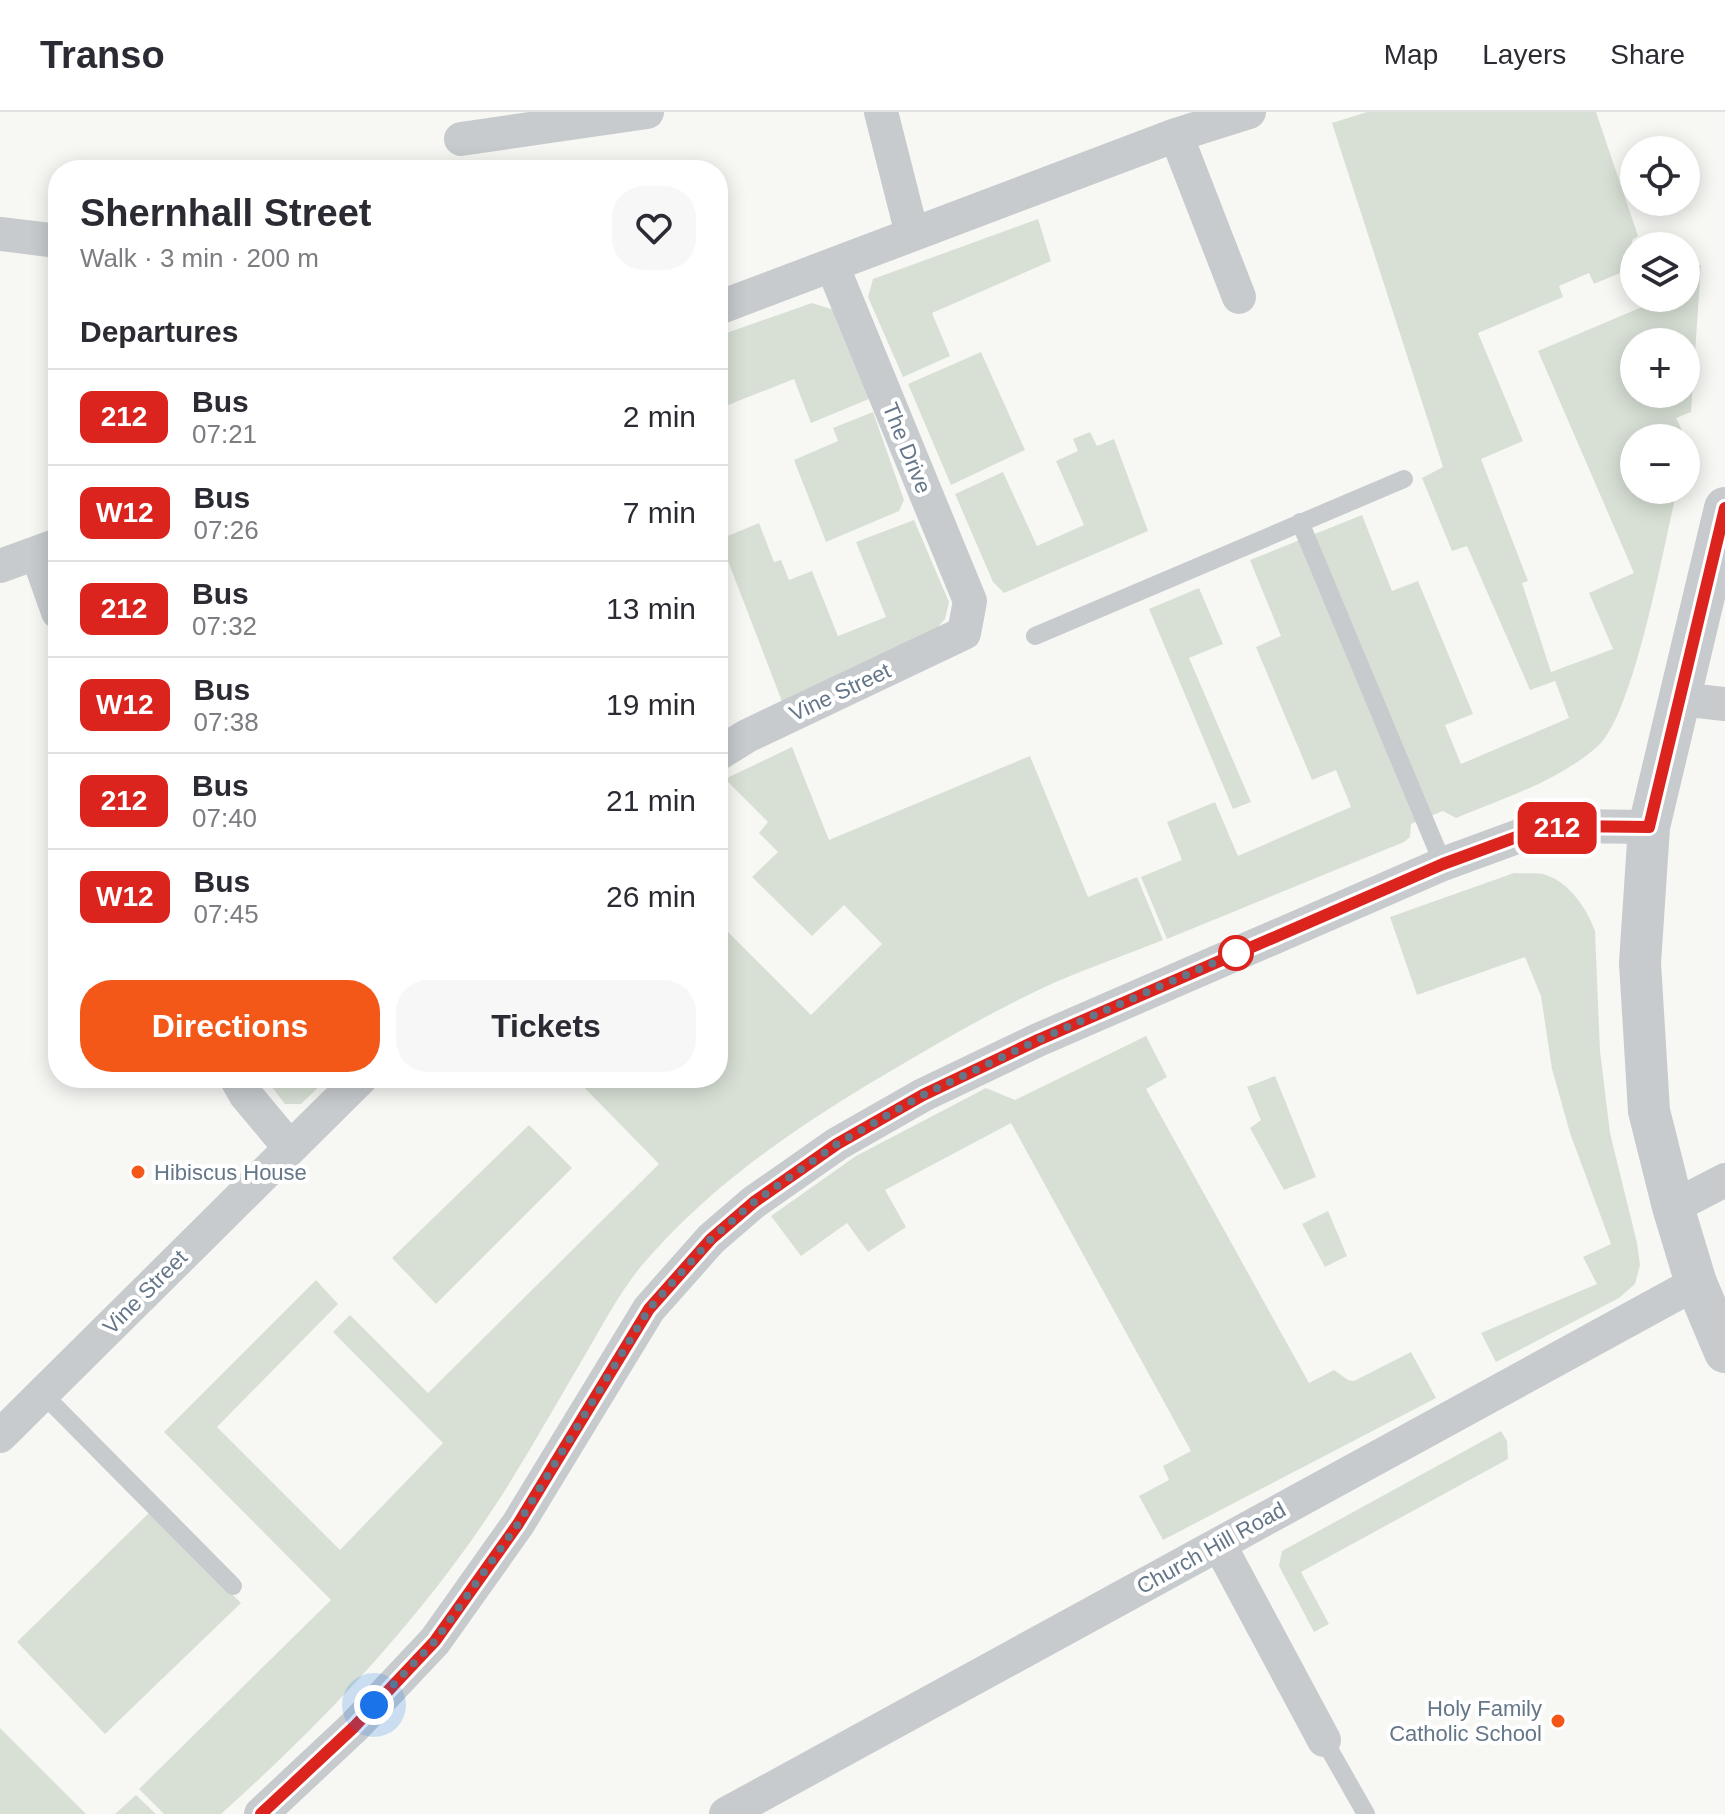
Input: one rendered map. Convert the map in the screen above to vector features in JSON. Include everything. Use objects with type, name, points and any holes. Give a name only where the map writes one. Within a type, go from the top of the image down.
[{"type":"street","points":[[461,139],[647,112]]},
{"type":"street","points":[[881,112],[912,234]]},
{"type":"street","points":[[728,304],[1176,135],[1249,112]]},
{"type":"street","points":[[1176,135],[1239,297]]},
{"type":"street","points":[[0,234],[48,240]]},
{"type":"street","name":"The Drive","points":[[832,265],[970,601],[964,633]]},
{"type":"street","points":[[1725,508],[1649,827],[1640,963],[1649,1111],[1696,1283],[1725,1352]]},
{"type":"street","points":[[0,566],[47,549]]},
{"type":"street","name":"Vine Street","points":[[728,748],[964,633]]},
{"type":"street","points":[[1680,699],[1725,704]]},
{"type":"street","points":[[261,1814],[354,1727],[435,1641],[518,1524],[649,1309],[711,1239],[754,1202],[837,1144],[923,1095],[1038,1040],[1443,864],[1522,835],[1565,826],[1649,827]]},
{"type":"street","points":[[242,1088],[290,1148]]},
{"type":"street","name":"Vine Street","points":[[0,1436],[351,1088]]},
{"type":"street","points":[[1673,1207],[1725,1180]]},
{"type":"street","name":"Church Hill Road","points":[[726,1814],[1696,1283]]},
{"type":"street","points":[[1219,1544],[1324,1740]]},
{"type":"lane","points":[[1035,636],[1404,479]]},
{"type":"lane","points":[[1300,522],[1443,864]]},
{"type":"lane","points":[[42,1393],[233,1586]]},
{"type":"lane","points":[[1324,1740],[1366,1814]]},
{"type":"shaded area","points":[[1367,112],[1596,112],[1620,183],[1620,216],[1631,216],[1637,232],[1620,232],[1620,273],[1594,284],[1589,273],[1559,286],[1563,297],[1478,333],[1523,441],[1481,459],[1528,581],[1522,583],[1551,672],[1613,649],[1589,593],[1634,573],[1538,351],[1630,312],[1698,312],[1697,328],[1620,328],[1620,408],[1691,408],[1691,412],[1676,418],[1679,424],[1620,424],[1620,504],[1674,504],[1646,626],[1624,700],[1611,728],[1598,746],[1583,758],[1530,788],[1456,818],[1443,811],[1411,824],[1410,837],[1404,842],[1167,939],[1141,877],[1182,860],[1167,822],[1215,802],[1238,856],[1351,807],[1336,770],[1312,780],[1256,647],[1281,636],[1250,560],[1362,515],[1392,591],[1418,581],[1473,714],[1445,725],[1461,764],[1569,718],[1555,681],[1530,690],[1467,546],[1452,551],[1422,478],[1443,467],[1332,123]]},
{"type":"shaded area","points":[[1038,219],[1051,261],[932,313],[950,356],[903,377],[868,297],[873,279]]},
{"type":"shaded area","points":[[812,303],[837,311],[869,399],[811,423],[794,379],[728,405],[728,332]]},
{"type":"shaded area","points":[[981,352],[1025,450],[951,485],[908,384]]},
{"type":"shaded area","points":[[873,412],[904,500],[899,511],[826,542],[794,460],[838,441],[833,428]]},
{"type":"shaded area","points":[[1090,432],[1097,446],[1114,439],[1148,531],[1004,593],[993,582],[955,494],[1003,472],[1037,546],[1084,525],[1056,461],[1078,451],[1073,439]]},
{"type":"shaded area","points":[[914,520],[949,602],[945,619],[929,637],[783,704],[728,561],[728,536],[759,523],[774,562],[781,560],[789,580],[812,571],[838,636],[886,617],[856,542]]},
{"type":"shaded area","points":[[1199,588],[1223,644],[1189,658],[1251,802],[1233,809],[1149,609]]},
{"type":"shaded area","points":[[792,747],[829,840],[1030,756],[1088,897],[1137,877],[1163,940],[1058,981],[939,1043],[800,1128],[706,1200],[677,1227],[632,1278],[515,1475],[474,1537],[409,1622],[373,1663],[299,1741],[221,1814],[164,1814],[139,1789],[331,1600],[164,1432],[316,1280],[338,1304],[217,1427],[340,1550],[443,1443],[333,1332],[350,1315],[428,1393],[659,1164],[585,1088],[728,1088],[728,932],[811,1015],[882,944],[844,905],[812,936],[752,877],[778,852],[759,833],[768,822],[728,782],[728,778]]},
{"type":"shaded area","points":[[1514,873],[1542,874],[1563,884],[1582,906],[1595,931],[1600,1051],[1610,1133],[1640,1265],[1635,1284],[1619,1298],[1496,1362],[1481,1333],[1597,1284],[1583,1257],[1611,1244],[1570,1133],[1552,1069],[1541,996],[1525,957],[1417,995],[1390,917]]},
{"type":"shaded area","points":[[1146,1036],[1167,1077],[1146,1089],[1309,1383],[1334,1370],[1354,1381],[1411,1352],[1436,1398],[1163,1540],[1139,1496],[1169,1480],[1163,1466],[1191,1451],[1011,1123],[885,1190],[906,1227],[868,1252],[847,1223],[801,1256],[771,1216],[856,1156],[986,1088],[1015,1100]]},
{"type":"shaded area","points":[[1275,1076],[1316,1177],[1284,1190],[1250,1128],[1261,1120],[1247,1087]]},
{"type":"shaded area","points":[[273,1088],[318,1088],[301,1104],[285,1104]]},
{"type":"shaded area","points":[[529,1125],[572,1168],[436,1304],[392,1258]]},
{"type":"shaded area","points":[[1328,1211],[1347,1256],[1325,1267],[1302,1224]]},
{"type":"shaded area","points":[[1501,1431],[1507,1441],[1508,1459],[1301,1572],[1329,1624],[1314,1632],[1279,1566],[1282,1551]]},
{"type":"shaded area","points":[[150,1512],[241,1603],[105,1734],[17,1642]]},
{"type":"shaded area","points":[[0,1728],[86,1814],[0,1814]]},
{"type":"shaded area","points":[[136,1795],[156,1814],[115,1814]]},
{"type":"bus line","name":"212","points":[[261,1814],[354,1727],[435,1641],[518,1524],[649,1309],[711,1239],[754,1202],[837,1144],[923,1095],[1038,1040],[1443,864],[1522,835],[1565,826],[1649,827],[1725,508]]},
{"type":"place","name":"Hibiscus House","points":[[138,1172]]},
{"type":"place","name":"Holy Family Catholic School","points":[[1558,1721]]},
{"type":"route","points":[[374,1705],[435,1641],[518,1524],[649,1309],[711,1239],[754,1202],[837,1144],[923,1095],[1038,1040],[1236,953]]}]
